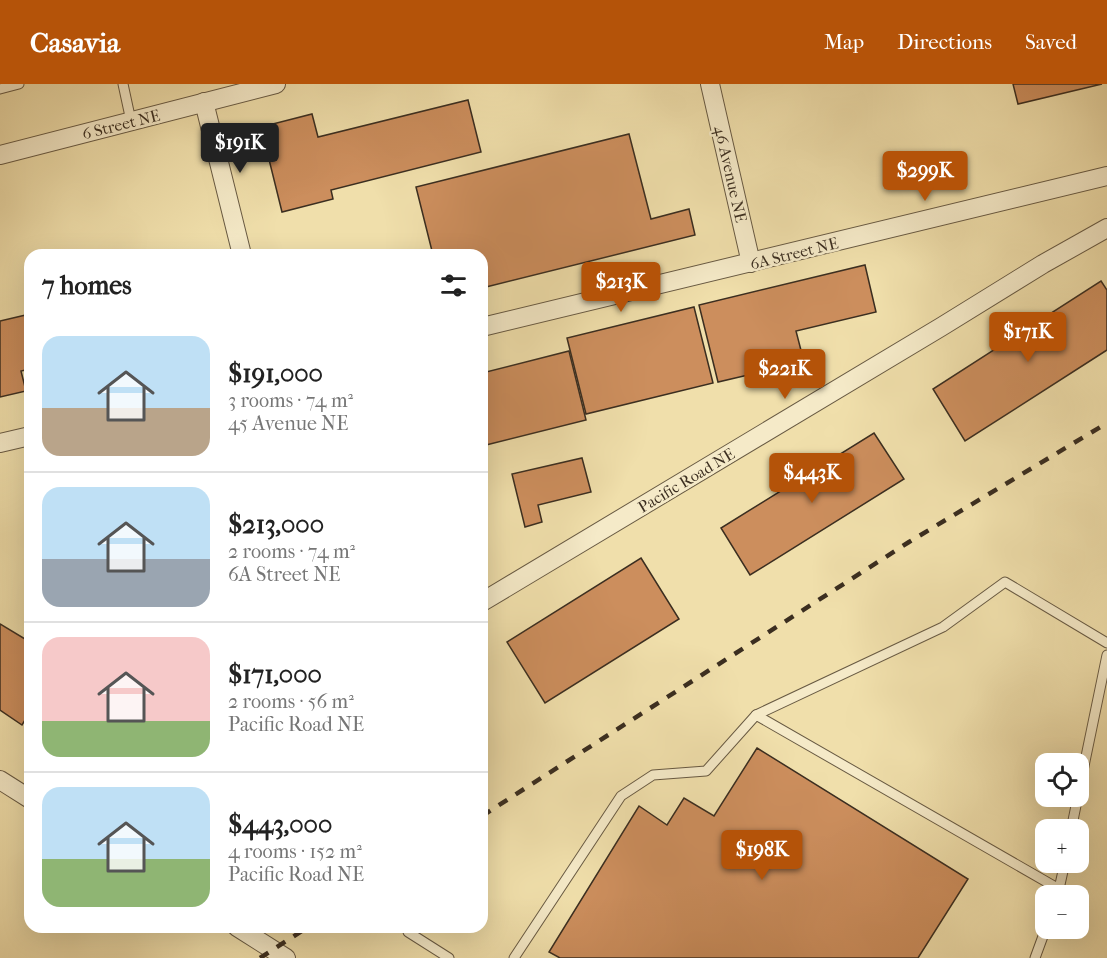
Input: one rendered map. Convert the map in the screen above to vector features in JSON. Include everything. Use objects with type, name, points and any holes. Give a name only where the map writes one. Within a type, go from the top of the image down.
[{"type":"street","name":"6 Street NE","points":[[0,155],[276,84]]},
{"type":"street","name":"46 Avenue NE","points":[[710,84],[751,263]]},
{"type":"street","points":[[204,102],[241,249]]},
{"type":"street","name":"6A Street NE","points":[[488,326],[1107,176]]},
{"type":"street","name":"Pacific Road NE","points":[[488,598],[1043,264],[1107,228]]},
{"type":"street","points":[[0,443],[24,437]]},
{"type":"street","points":[[0,780],[24,795]]},
{"type":"street","points":[[246,933],[286,958]]},
{"type":"lane","points":[[0,89],[19,84]]},
{"type":"lane","points":[[123,84],[131,121]]},
{"type":"lane","points":[[514,958],[621,796],[653,775],[706,771],[756,715],[943,627],[1005,582],[1107,644]]},
{"type":"lane","points":[[1087,753],[1107,655]]},
{"type":"lane","points":[[756,715],[1046,885]]},
{"type":"lane","points":[[410,933],[449,958]]},
{"type":"lane","points":[[1035,958],[1042,939]]},
{"type":"building","points":[[1013,84],[1102,84],[1018,104]]},
{"type":"building","points":[[468,100],[481,152],[331,190],[333,199],[282,212],[261,127],[312,114],[318,137]]},
{"type":"building","points":[[629,134],[651,219],[689,209],[695,235],[488,287],[488,249],[432,249],[416,187]]},
{"type":"building","points":[[865,265],[876,312],[796,331],[804,362],[718,382],[699,305]]},
{"type":"building","points":[[1101,281],[1107,290],[1107,350],[965,441],[933,389]]},
{"type":"building","points":[[694,307],[713,383],[586,414],[567,338]]},
{"type":"building","points":[[24,315],[24,370],[21,371],[24,391],[0,397],[0,321]]},
{"type":"building","points":[[569,351],[586,420],[488,444],[488,371]]},
{"type":"building","points":[[874,433],[904,479],[750,575],[721,528]]},
{"type":"building","points":[[582,458],[591,492],[538,505],[542,522],[525,527],[512,474]]},
{"type":"building","points":[[641,558],[679,619],[545,703],[507,642]]},
{"type":"building","points":[[0,624],[24,638],[24,722],[22,725],[0,710]]},
{"type":"building","points":[[757,748],[968,879],[918,958],[560,958],[549,952],[639,806],[667,825],[684,798],[714,816]]},
{"type":"railway","points":[[488,812],[909,542],[1107,423]]},
{"type":"railway","points":[[260,958],[299,933]]}]
